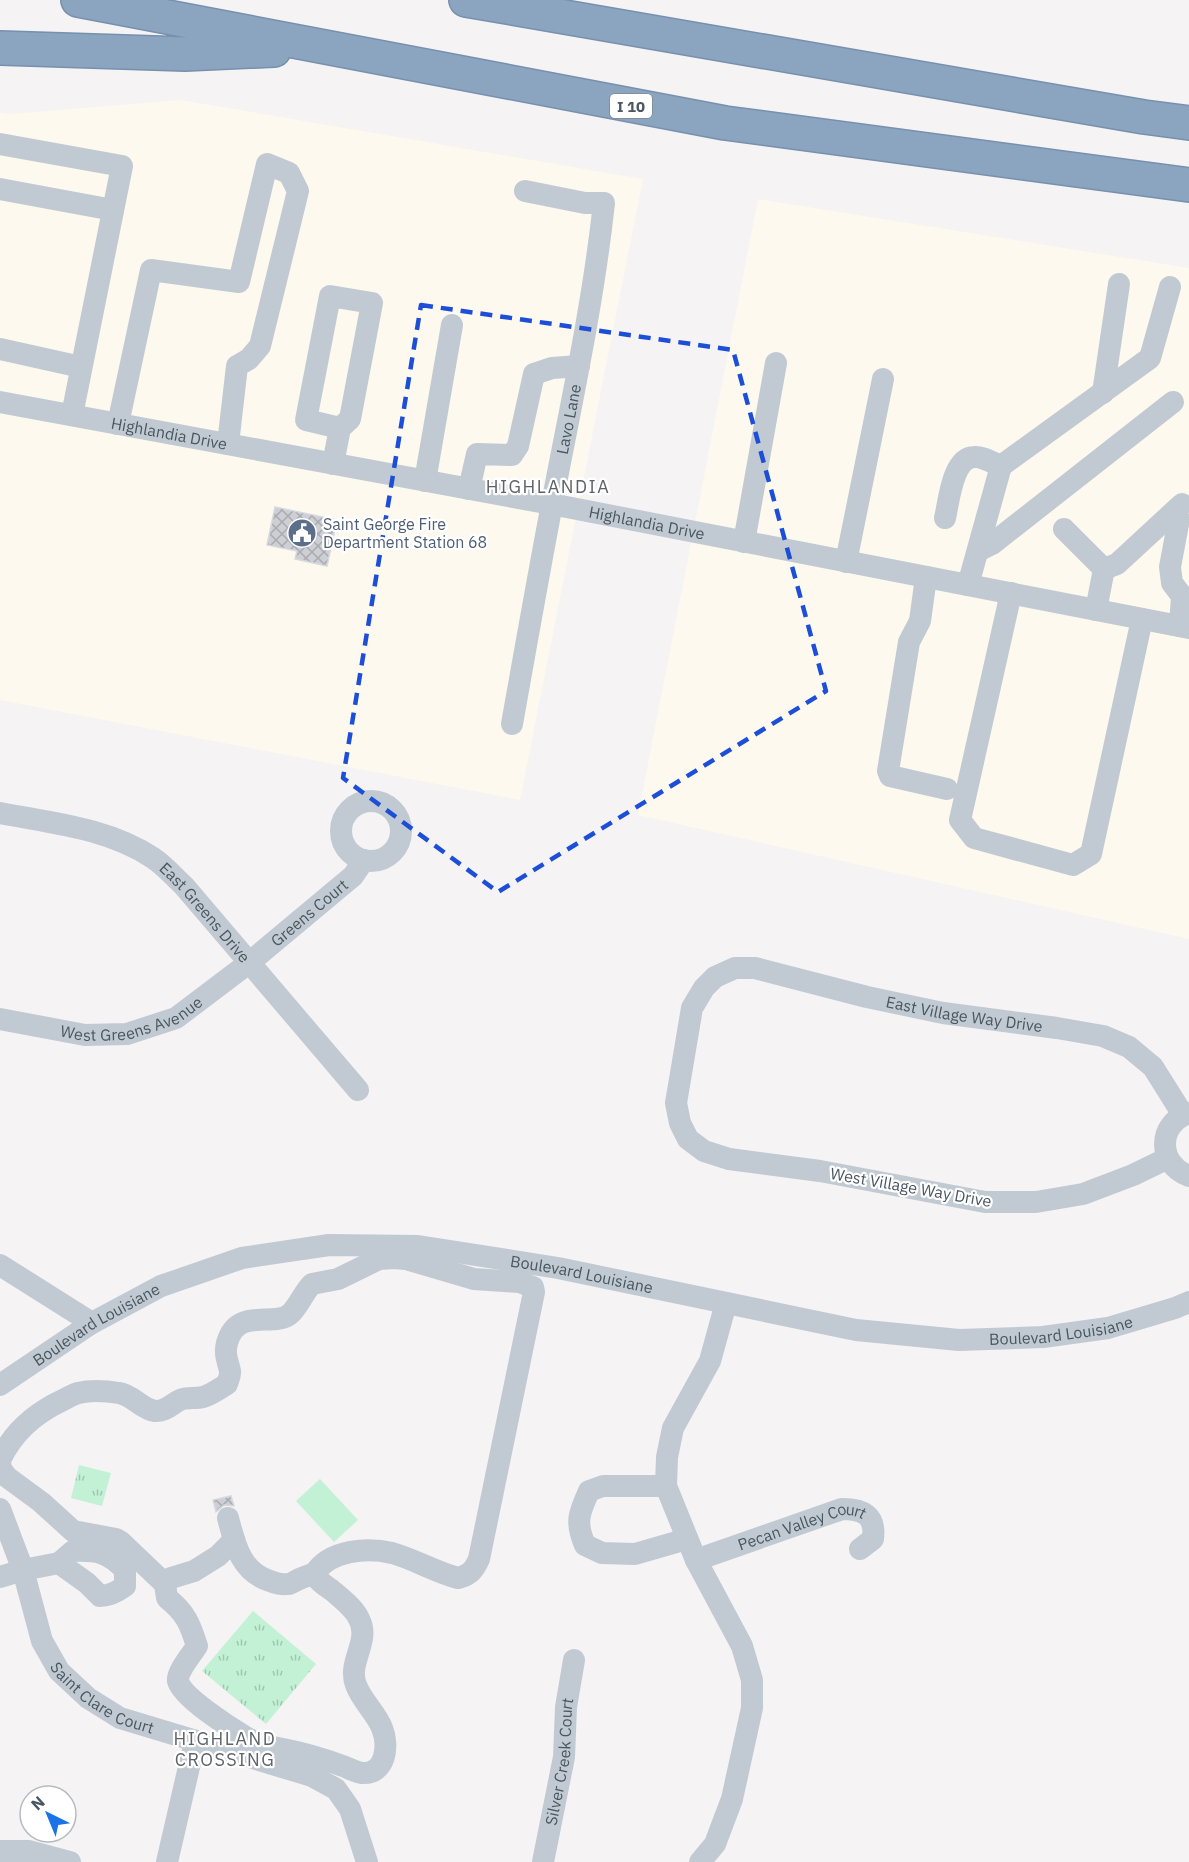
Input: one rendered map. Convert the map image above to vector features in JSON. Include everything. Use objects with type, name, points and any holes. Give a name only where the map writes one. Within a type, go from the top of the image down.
[{"type":"highway","name":"I 10","points":[[78,0],[725,123],[1189,185]]},
{"type":"highway","points":[[466,0],[1189,123]]},
{"type":"highway","points":[[0,48],[185,54],[329,48]]},
{"type":"street","points":[[0,144],[122,166],[72,415]]},
{"type":"street","points":[[118,424],[151,270],[239,282],[267,164],[289,173],[298,191],[260,346],[249,359],[237,366],[228,444]]},
{"type":"street","points":[[0,189],[113,210]]},
{"type":"street","name":"Lavo Lane","points":[[512,724],[579,366],[599,249],[604,203],[585,203],[525,191]]},
{"type":"street","points":[[1104,393],[1119,284]]},
{"type":"street","points":[[968,585],[1001,466],[1150,358],[1170,287]]},
{"type":"street","points":[[333,464],[340,428],[350,418],[372,303],[330,296],[306,420],[340,428]]},
{"type":"street","points":[[425,481],[452,325]]},
{"type":"street","points":[[0,349],[81,367]]},
{"type":"street","points":[[744,542],[776,363]]},
{"type":"street","points":[[468,489],[477,454],[512,455],[518,446],[534,374],[552,368],[579,366]]},
{"type":"street","points":[[846,562],[883,379]]},
{"type":"street","name":"Highlandia Drive","points":[[0,402],[552,504],[1185,627]]},
{"type":"street","points":[[978,551],[992,544],[1173,402]]},
{"type":"street","points":[[945,518],[956,471],[966,458],[976,456],[1001,466]]},
{"type":"street","points":[[1104,569],[1117,564],[1180,511],[1170,567],[1172,583],[1182,596],[1185,627]]},
{"type":"street","points":[[1064,529],[1104,569]]},
{"type":"street","points":[[1096,610],[1104,569]]},
{"type":"street","points":[[926,577],[920,621],[909,642],[888,771],[890,776],[947,789]]},
{"type":"street","points":[[1011,593],[960,820],[974,838],[1073,865],[1091,854],[1142,619]]},
{"type":"street","name":"East Greens Drive","points":[[0,813],[120,840],[154,858],[184,886],[358,1090]]},
{"type":"street","name":"Greens Court","points":[[250,962],[353,876],[364,860]]},
{"type":"street","name":"West Greens Avenue","points":[[0,1019],[85,1035],[127,1034],[176,1018],[250,962]]},
{"type":"street","name":"East Village Way Drive","points":[[688,1139],[680,1123],[676,1103],[693,1008],[704,988],[715,976],[735,968],[755,968],[867,997],[943,1013],[1103,1036],[1129,1047],[1153,1066],[1186,1114]]},
{"type":"street","points":[[1186,1114],[1171,1125],[1166,1135],[1165,1149],[1168,1158],[1178,1171],[1189,1176]]},
{"type":"street","name":"West Village Way Drive","points":[[688,1139],[704,1151],[729,1159],[820,1171],[985,1202],[1036,1202],[1083,1194],[1133,1175],[1168,1158]]},
{"type":"street","name":"Boulevard Louisiane","points":[[0,1385],[92,1323],[161,1286],[242,1258],[329,1245],[418,1246],[558,1268],[856,1330],[959,1340],[1043,1337],[1108,1328],[1189,1302]]},
{"type":"street","points":[[228,1518],[234,1540],[248,1569],[256,1576],[267,1580],[289,1584],[315,1574],[324,1563],[334,1557],[373,1551],[392,1554],[458,1578],[473,1571],[480,1552],[534,1292],[532,1287],[519,1282],[474,1278],[406,1259],[379,1259],[338,1279],[312,1284],[289,1316],[255,1319],[236,1327],[227,1343],[225,1359],[231,1372],[227,1384],[214,1393],[180,1400],[163,1411],[153,1411],[143,1407],[129,1396],[120,1393],[76,1394],[42,1410],[26,1424],[13,1437],[0,1461],[7,1477],[41,1502],[73,1531],[116,1539],[165,1584],[167,1598],[179,1607],[190,1622],[197,1646],[178,1673],[177,1680],[183,1691],[195,1703],[245,1737],[274,1747],[307,1754],[360,1773],[371,1772],[379,1767],[384,1759],[385,1740],[384,1731],[359,1691],[354,1676],[356,1659],[363,1638],[362,1626],[354,1611],[320,1582],[315,1574]]},
{"type":"street","points":[[0,1264],[92,1323]]},
{"type":"street","points":[[700,1862],[715,1844],[732,1798],[752,1708],[752,1680],[742,1646],[691,1549],[666,1486],[667,1457],[673,1428],[710,1361],[726,1303]]},
{"type":"street","points":[[666,1486],[603,1486],[589,1491],[581,1509],[579,1531],[585,1545],[602,1553],[635,1554],[691,1549]]},
{"type":"street","name":"Saint Clare Court","points":[[0,1509],[23,1570],[42,1641],[59,1671],[88,1698],[120,1718],[312,1776],[336,1789],[350,1809],[367,1862]]},
{"type":"street","name":"Pecan Valley Court","points":[[691,1549],[842,1509],[857,1509],[868,1516],[875,1527],[873,1539],[860,1549]]},
{"type":"street","points":[[165,1584],[171,1578],[194,1571],[218,1556],[234,1540]]},
{"type":"street","points":[[0,1577],[59,1563]]},
{"type":"street","name":"Silver Creek Court","points":[[543,1862],[564,1757],[566,1707],[574,1660]]},
{"type":"street","points":[[167,1862],[195,1741]]},
{"type":"street","points":[[0,1851],[29,1851],[70,1862]]},
{"type":"highlighted area","points":[[421,305],[733,350],[826,691],[498,892],[343,778]]},
{"type":"shaded area","points":[[181,100],[643,179],[520,800],[0,700],[0,113]]},
{"type":"shaded area","points":[[758,199],[1189,268],[1189,939],[638,815]]},
{"type":"green space","points":[[79,1465],[111,1473],[102,1506],[71,1498]]},
{"type":"green space","points":[[320,1479],[358,1520],[334,1542],[296,1501]]},
{"type":"green space","points":[[253,1611],[316,1664],[266,1724],[202,1671]]},
{"type":"building","name":"Saint George Fire Department Station 68","points":[[275,507],[337,520],[327,566],[295,559],[297,551],[267,545]]},
{"type":"building","points":[[231,1496],[234,1506],[224,1505],[216,1512],[213,1500]]},
{"type":"place","name":"Saint George Fire Department Station 68","points":[[302,533]]},
{"type":"district","name":"HIGHLANDIA","points":[[548,486]]},
{"type":"district","name":"HIGHLAND CROSSING","points":[[225,1748]]}]
